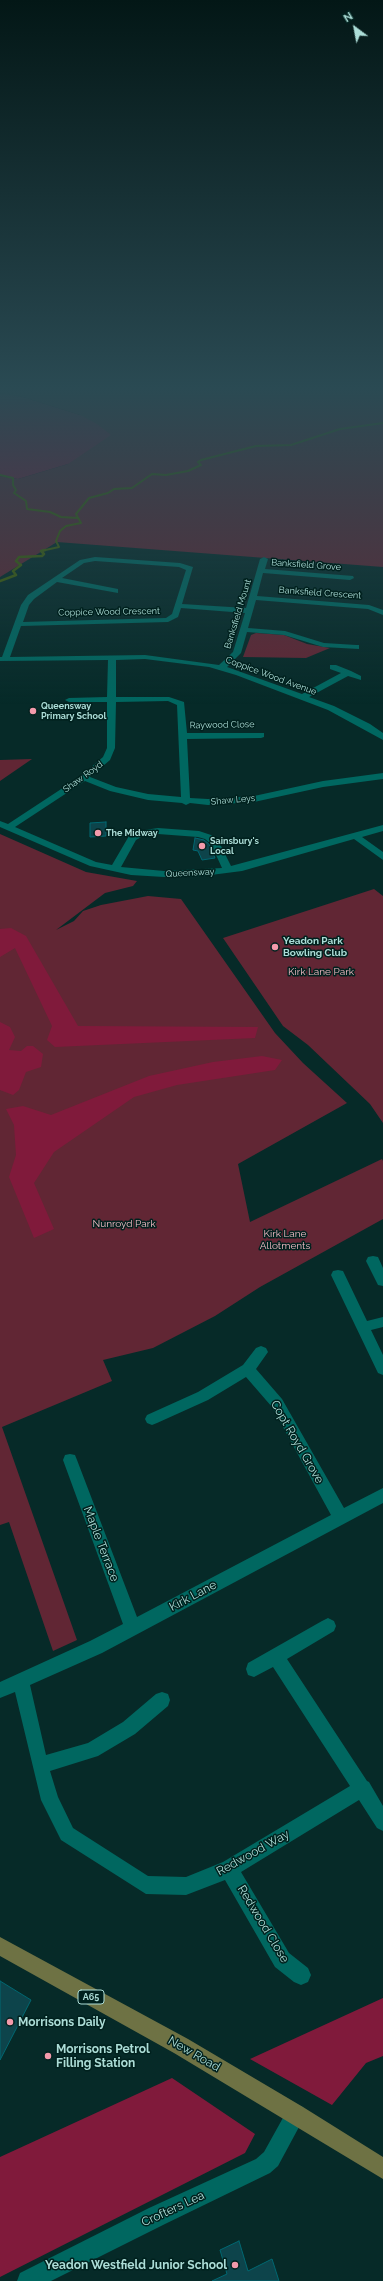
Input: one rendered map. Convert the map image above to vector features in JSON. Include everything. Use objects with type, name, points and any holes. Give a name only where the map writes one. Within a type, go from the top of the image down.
[{"type":"main road","name":"New Road","points":[[0,1946],[215,2066],[296,2114],[383,2169]]},
{"type":"street","name":"Coppice Wood Crescent","points":[[2,659],[19,624],[25,606],[31,597],[78,563],[90,559],[184,566],[190,570],[174,617],[165,621],[19,624]]},
{"type":"street","name":"Banksfield Mount","points":[[221,668],[237,653],[264,559]]},
{"type":"street","name":"Banksfield Grove","points":[[261,571],[350,578]]},
{"type":"street","points":[[55,579],[115,591]]},
{"type":"street","name":"Banksfield Crescent","points":[[253,598],[369,607],[383,613]]},
{"type":"street","points":[[178,606],[250,611]]},
{"type":"street","points":[[244,630],[285,633],[323,644],[356,647]]},
{"type":"street","name":"Coppice Wood Avenue","points":[[2,659],[112,657],[168,658],[221,668],[302,697],[353,719],[382,736]]},
{"type":"street","name":"Shaw Royd","points":[[4,826],[84,778],[103,763],[109,754],[112,700],[112,657]]},
{"type":"street","points":[[341,662],[329,668],[358,678]]},
{"type":"street","points":[[302,697],[348,674]]},
{"type":"street","points":[[69,700],[112,700]]},
{"type":"street","name":"Raywood Close","points":[[112,700],[177,701],[181,704],[186,802]]},
{"type":"street","name":"Raywood Close","points":[[183,736],[261,735]]},
{"type":"street","name":"Shaw Leys","points":[[84,778],[133,794],[186,802],[225,802],[254,799],[323,784],[383,776]]},
{"type":"street","name":"Queensway","points":[[4,826],[83,860],[114,869],[164,874],[228,870],[277,859],[354,835],[383,828]]},
{"type":"street","points":[[114,869],[120,863],[132,838],[141,834],[158,831],[199,834],[208,837],[215,842],[228,870]]},
{"type":"street","points":[[354,835],[383,857]]},
{"type":"street","points":[[373,1261],[383,1281]]},
{"type":"street","points":[[338,1275],[383,1368]]},
{"type":"street","points":[[364,1327],[383,1322]]},
{"type":"street","points":[[152,1419],[203,1396],[248,1368],[261,1352]]},
{"type":"street","name":"Copt Royd Grove","points":[[248,1368],[276,1404],[341,1518]]},
{"type":"street","name":"Maple Terrace","points":[[70,1460],[133,1628]]},
{"type":"street","name":"Kirk Lane","points":[[0,1690],[21,1682],[133,1628],[383,1495]]},
{"type":"street","points":[[254,1669],[328,1626]]},
{"type":"street","points":[[276,1656],[383,1822]]},
{"type":"street","name":"Redwood Way","points":[[21,1682],[40,1766],[50,1800],[67,1834],[146,1885],[186,1886],[229,1869],[362,1788]]},
{"type":"street","points":[[40,1766],[92,1750],[129,1728],[162,1700]]},
{"type":"street","name":"Redwood Close","points":[[229,1869],[282,1960],[301,1975]]},
{"type":"street","name":"Crofters Lea","points":[[28,2281],[263,2166],[271,2159],[296,2114]]},
{"type":"green space","points":[[0,491],[383,491],[383,567],[57,542],[0,577]]},
{"type":"green space","points":[[256,633],[284,635],[307,644],[330,648],[306,658],[243,657],[251,635]]},
{"type":"green space","points":[[32,759],[0,781],[0,760]]},
{"type":"green space","name":"Nunroyd Park","points":[[0,834],[86,872],[137,881],[133,886],[105,893],[56,930],[74,921],[83,911],[101,905],[148,896],[181,899],[275,1033],[303,1063],[347,1103],[238,1164],[250,1222],[382,1159],[383,1161],[383,1219],[260,1287],[215,1316],[153,1348],[103,1360],[112,1381],[2,1427],[77,1640],[53,1651],[9,1522],[0,1525]]},
{"type":"green space","name":"Kirk Lane Park","points":[[374,889],[383,896],[383,1123],[370,1104],[308,1045],[283,1026],[223,938]]},
{"type":"shaded area","points":[[11,928],[26,936],[78,1026],[258,1027],[255,1038],[55,1047],[47,1040],[52,1026],[15,948],[0,957],[0,929]]},
{"type":"shaded area","points":[[0,1022],[10,1027],[15,1037],[9,1050],[21,1051],[27,1046],[33,1046],[43,1054],[41,1067],[26,1072],[19,1090],[13,1095],[0,1090]]},
{"type":"shaded area","points":[[262,1056],[282,1060],[275,1070],[177,1085],[134,1097],[54,1152],[34,1183],[54,1229],[34,1238],[9,1177],[16,1155],[14,1125],[6,1109],[23,1106],[51,1115],[149,1076],[213,1062]]},
{"type":"shaded area","points":[[383,1998],[383,2056],[366,2063],[332,2105],[250,2059]]},
{"type":"shaded area","points":[[172,2078],[255,2134],[245,2153],[0,2277],[0,2157]]},
{"type":"building","points":[[106,822],[106,836],[90,837],[90,823]]},
{"type":"building","name":"Sainsbury's Local","points":[[195,838],[204,840],[209,844],[215,858],[202,860],[198,851],[193,850]]},
{"type":"building","name":"Morrisons Daily","points":[[0,1981],[31,2000],[0,2060]]},
{"type":"building","name":"Yeadon Westfield Junior School","points":[[239,2241],[248,2271],[272,2259],[279,2281],[212,2281],[227,2274],[220,2250]]},
{"type":"waterway","points":[[15,491],[14,493],[26,501],[27,509],[50,512],[61,517],[78,518]]},
{"type":"waterway","points":[[41,551],[59,547],[56,541],[60,531],[66,526],[81,523],[76,514],[89,498],[110,491]]},
{"type":"waterway","points":[[41,551],[45,550]]},
{"type":"waterway","points":[[0,581],[16,575],[13,571],[21,565],[16,561],[19,557],[42,556],[44,554],[41,551]]},
{"type":"place","name":"Queensway Primary School","points":[[33,711]]},
{"type":"place","name":"The Midway","points":[[98,833]]},
{"type":"place","name":"Sainsbury's Local","points":[[202,846]]},
{"type":"place","name":"Yeadon Park Bowling Club","points":[[275,947]]},
{"type":"place","name":"Morrisons Daily","points":[[10,2022]]},
{"type":"place","name":"Morrisons Petrol Filling Station","points":[[48,2056]]},
{"type":"place","name":"Yeadon Westfield Junior School","points":[[235,2265]]},
{"type":"park label","name":"Kirk Lane Allotments","points":[[285,1240]]}]
